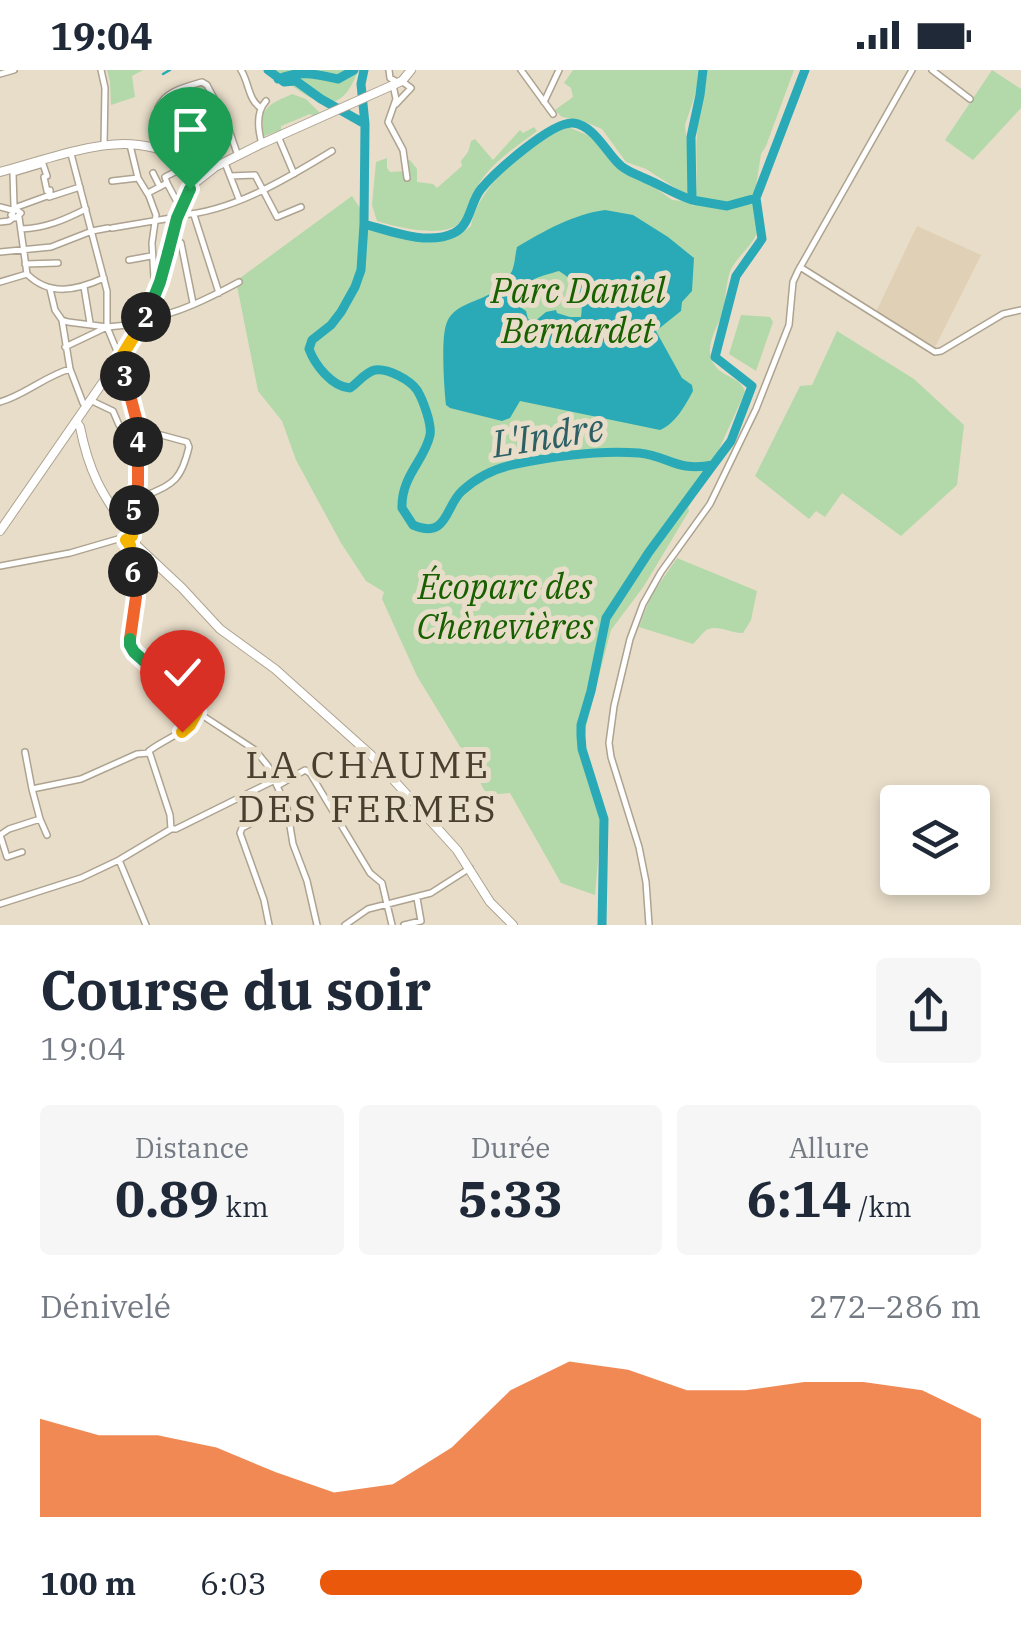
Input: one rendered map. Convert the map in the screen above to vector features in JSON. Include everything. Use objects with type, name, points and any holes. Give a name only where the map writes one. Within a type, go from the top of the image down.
[{"type":"main road","points":[[0,531],[143,322],[160,282],[179,212],[196,182],[220,165],[278,136],[397,83],[409,70]]},
{"type":"main road","points":[[4,171],[117,144],[220,165]]},
{"type":"main road","points":[[120,359],[138,432],[137,499],[130,540]]},
{"type":"main road","points":[[76,422],[100,492],[128,529],[130,540],[220,629],[371,754],[457,850],[499,918],[513,925]]},
{"type":"street","points":[[0,74],[14,70]]},
{"type":"street","points":[[101,70],[105,88],[104,146]]},
{"type":"street","points":[[240,70],[253,102],[260,108]]},
{"type":"street","points":[[389,70],[390,78],[411,88],[396,104],[388,122],[403,150],[407,178]]},
{"type":"street","points":[[521,70],[553,114]]},
{"type":"street","points":[[544,102],[559,70]]},
{"type":"street","points":[[648,925],[641,859],[611,758],[611,722],[625,659],[643,604],[710,504],[756,409],[789,325],[793,282],[800,267],[912,70]]},
{"type":"street","points":[[932,70],[970,99]]},
{"type":"street","points":[[178,155],[158,108],[163,98],[204,82],[226,121],[238,156]]},
{"type":"street","points":[[396,104],[397,83]]},
{"type":"street","points":[[262,144],[260,108],[266,101]]},
{"type":"street","points":[[105,130],[117,144]]},
{"type":"street","points":[[278,136],[294,174]]},
{"type":"street","points":[[130,144],[138,178],[156,215],[151,256],[154,278],[160,282]]},
{"type":"street","points":[[0,252],[51,248],[92,231],[156,222],[179,212],[194,214],[220,208],[294,174],[332,151]]},
{"type":"street","points":[[71,154],[107,291],[107,327],[120,359]]},
{"type":"street","points":[[164,185],[165,177],[190,165],[192,158]]},
{"type":"street","points":[[45,160],[50,196]]},
{"type":"street","points":[[50,196],[43,164],[12,172],[15,207],[80,187]]},
{"type":"street","points":[[220,165],[230,176],[239,199]]},
{"type":"street","points":[[4,171],[11,205],[22,229],[27,274],[50,289],[84,287],[104,278]]},
{"type":"street","points":[[153,172],[176,200],[179,212]]},
{"type":"street","points":[[230,176],[255,175],[277,218],[301,207]]},
{"type":"street","points":[[112,181],[138,178]]},
{"type":"street","points":[[148,193],[164,185]]},
{"type":"street","points":[[0,222],[9,221],[16,213],[50,196]]},
{"type":"street","points":[[0,207],[16,213]]},
{"type":"street","points":[[22,229],[53,225],[86,209]]},
{"type":"street","points":[[194,214],[218,293]]},
{"type":"street","points":[[172,236],[181,243],[193,303]]},
{"type":"street","points":[[129,260],[151,256]]},
{"type":"street","points":[[25,264],[58,263]]},
{"type":"street","points":[[800,267],[935,352],[1003,314],[1021,310]]},
{"type":"street","points":[[0,272],[1,281],[27,274]]},
{"type":"street","points":[[62,320],[107,327],[138,324],[239,282]]},
{"type":"street","points":[[84,287],[90,323]]},
{"type":"street","points":[[50,289],[62,320],[70,369],[88,403],[113,411],[129,435],[138,432],[187,442],[189,447],[174,483],[137,499],[130,512],[119,518]]},
{"type":"street","points":[[65,348],[107,327]]},
{"type":"street","points":[[0,402],[18,397],[70,369]]},
{"type":"street","points":[[0,566],[118,539],[130,540],[136,597],[130,645],[197,712],[255,750],[268,766],[286,804],[316,925]]},
{"type":"street","points":[[149,753],[190,725],[197,712]]},
{"type":"street","points":[[25,752],[46,835]]},
{"type":"street","points":[[32,789],[81,779],[137,754],[149,753]]},
{"type":"street","points":[[149,753],[172,830]]},
{"type":"street","points":[[0,904],[64,884],[120,860],[172,830],[305,770],[370,872],[382,883],[392,925]]},
{"type":"street","points":[[269,925],[240,833],[242,828],[286,804]]},
{"type":"street","points":[[22,852],[7,856],[0,835],[40,819]]},
{"type":"street","points":[[120,860],[146,925]]},
{"type":"street","points":[[345,925],[368,909],[431,893],[470,868]]},
{"type":"street","points":[[404,925],[421,922],[417,898]]},
{"type":"shaded area","points":[[917,226],[981,255],[935,347],[876,312]]},
{"type":"green space","points":[[107,70],[143,70],[132,76],[135,97],[111,105]]},
{"type":"green space","points":[[272,70],[359,70],[347,92],[329,102],[309,97]]},
{"type":"green space","points":[[573,70],[698,70],[697,89],[685,125],[688,192],[685,194],[646,169],[626,162],[602,129],[562,117],[555,110],[573,97],[571,88],[564,83]]},
{"type":"green space","points":[[707,70],[794,70],[761,154],[753,206],[759,227],[729,275],[724,307],[710,345],[716,367],[740,383],[745,392],[689,511],[644,586],[611,630],[580,752],[601,824],[595,895],[561,883],[510,793],[487,795],[417,676],[382,599],[384,592],[366,581],[341,543],[296,460],[282,421],[258,391],[236,281],[352,196],[374,229],[435,240],[458,235],[471,226],[483,196],[508,167],[538,143],[568,127],[590,136],[620,170],[672,200],[694,206],[698,126]]},
{"type":"green space","points":[[992,70],[1021,89],[1021,108],[973,160],[945,140]]},
{"type":"green space","points":[[204,85],[221,116],[225,127],[216,130],[219,141],[215,138],[191,143],[185,131],[171,126],[163,106],[169,103],[167,98]]},
{"type":"green space","points":[[292,94],[306,99],[320,113],[264,136],[267,108]]},
{"type":"green space","points":[[534,127],[537,131],[490,169],[454,227],[433,231],[377,221],[372,205],[376,162],[387,158],[390,172],[407,171],[406,161],[410,160],[417,169],[417,182],[437,188],[462,166],[471,141],[475,139],[493,160],[520,130],[523,133]]},
{"type":"green space","points":[[741,315],[770,317],[773,322],[756,371],[729,354]]},
{"type":"green space","points":[[837,331],[914,379],[964,425],[957,485],[901,536],[842,493],[825,517],[816,511],[809,519],[755,476],[800,386],[812,385]]},
{"type":"green space","points":[[677,558],[757,591],[751,620],[743,633],[708,629],[693,644],[639,627],[651,596]]},
{"type":"water","points":[[605,210],[633,215],[694,258],[692,291],[682,302],[681,311],[656,331],[682,378],[692,385],[693,391],[679,414],[660,430],[520,401],[510,418],[502,421],[446,405],[444,332],[449,318],[502,283],[512,271],[517,247],[560,224]],"holes":[[[559,271],[580,296],[581,317],[556,310],[546,312],[534,322],[528,319],[526,311],[516,304],[521,290],[544,275]]]},
{"type":"waterway","points":[[163,74],[170,70]]},
{"type":"waterway","points":[[268,70],[284,82],[296,81],[365,124]]},
{"type":"waterway","points":[[278,79],[300,74],[338,79],[354,70]]},
{"type":"waterway","name":"L'Indre","points":[[364,70],[361,270],[341,312],[312,340],[309,349],[325,374],[343,387],[350,388],[368,373],[380,370],[398,376],[417,390],[427,412],[430,435],[405,487],[402,508],[413,525],[424,528],[439,525],[456,497],[474,481],[516,464],[578,454],[624,452],[690,467],[713,465],[731,441],[752,386],[715,357],[736,276],[762,239],[756,198],[805,70]]},
{"type":"waterway","name":"L'Indre","points":[[364,224],[421,238],[454,233],[464,225],[477,194],[498,171],[552,130],[573,123],[593,133],[624,168],[692,200],[691,137],[703,70]]},
{"type":"waterway","name":"L'Indre","points":[[692,200],[727,206],[756,198]]},
{"type":"waterway","points":[[602,925],[604,819],[582,749],[581,725],[606,618],[713,465]]},
{"type":"district","name":"LA CHAUME DES FERMES","points":[[368,787]]},
{"type":"route","points":[[182,732],[197,712],[130,645],[136,597],[130,545],[126,540],[132,536],[137,499],[138,429],[120,359],[153,300],[177,218],[190,189]]},
{"type":"park label","name":"Parc Daniel Bernardet","points":[[578,311]]},
{"type":"park label","name":"Écoparc des Chènevières","points":[[505,607]]}]
